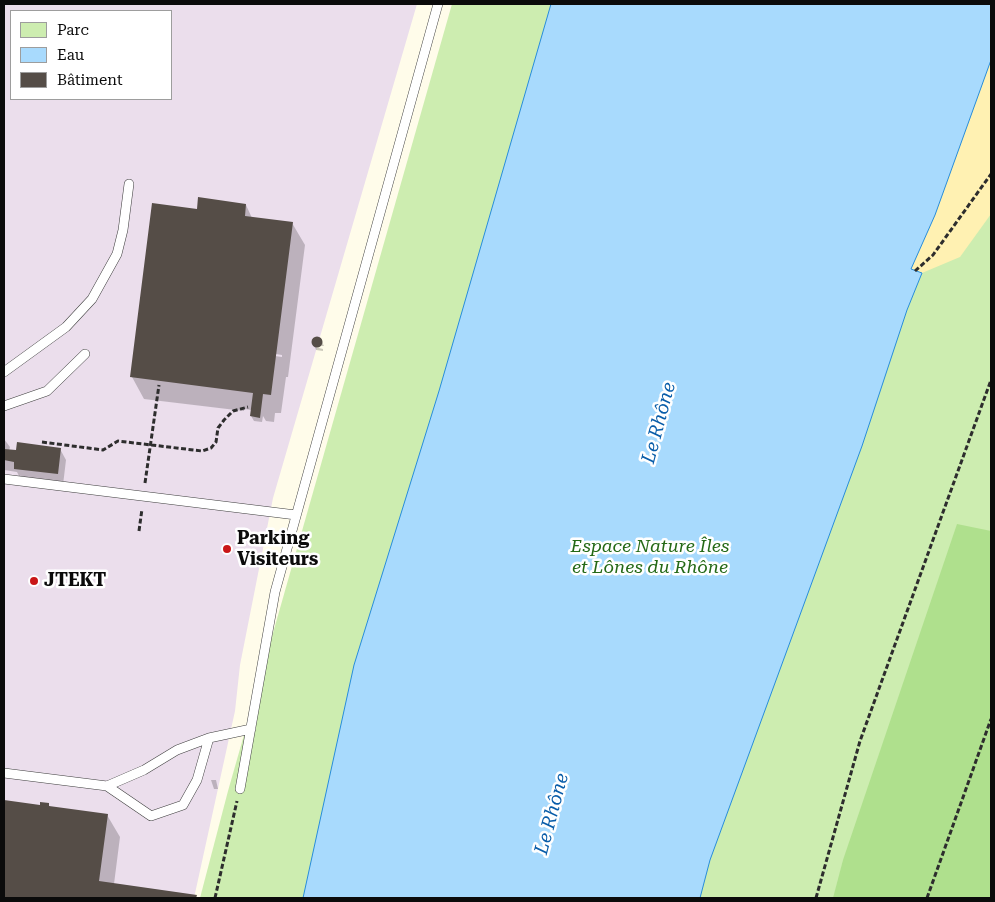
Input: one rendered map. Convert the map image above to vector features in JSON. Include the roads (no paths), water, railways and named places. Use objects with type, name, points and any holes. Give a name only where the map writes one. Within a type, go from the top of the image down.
[{"type":"lane","points":[[240,789],[274,597],[438,4]]},
{"type":"lane","points":[[4,372],[66,327],[92,299],[117,254],[123,230],[129,184]]},
{"type":"lane","points":[[4,406],[47,391],[85,354]]},
{"type":"lane","points":[[4,479],[296,515]]},
{"type":"lane","points":[[108,786],[144,770],[177,750],[209,738],[250,728]]},
{"type":"lane","points":[[4,773],[108,786],[151,816],[183,805],[197,780],[209,738]]},
{"type":"water","name":"Espace Nature Îles et Lônes du Rhône","points":[[551,4],[991,4],[991,60],[935,215],[911,269],[922,273],[907,310],[862,446],[710,860],[700,898],[303,898],[354,665],[439,391]]},
{"type":"place","name":"Parking Visiteurs","points":[[227,549]]},
{"type":"place","name":"JTEKT","points":[[34,581]]},
{"type":"water label","name":"Le Rhône","points":[[659,423]]},
{"type":"water label","name":"Le Rhône","points":[[552,814]]}]
